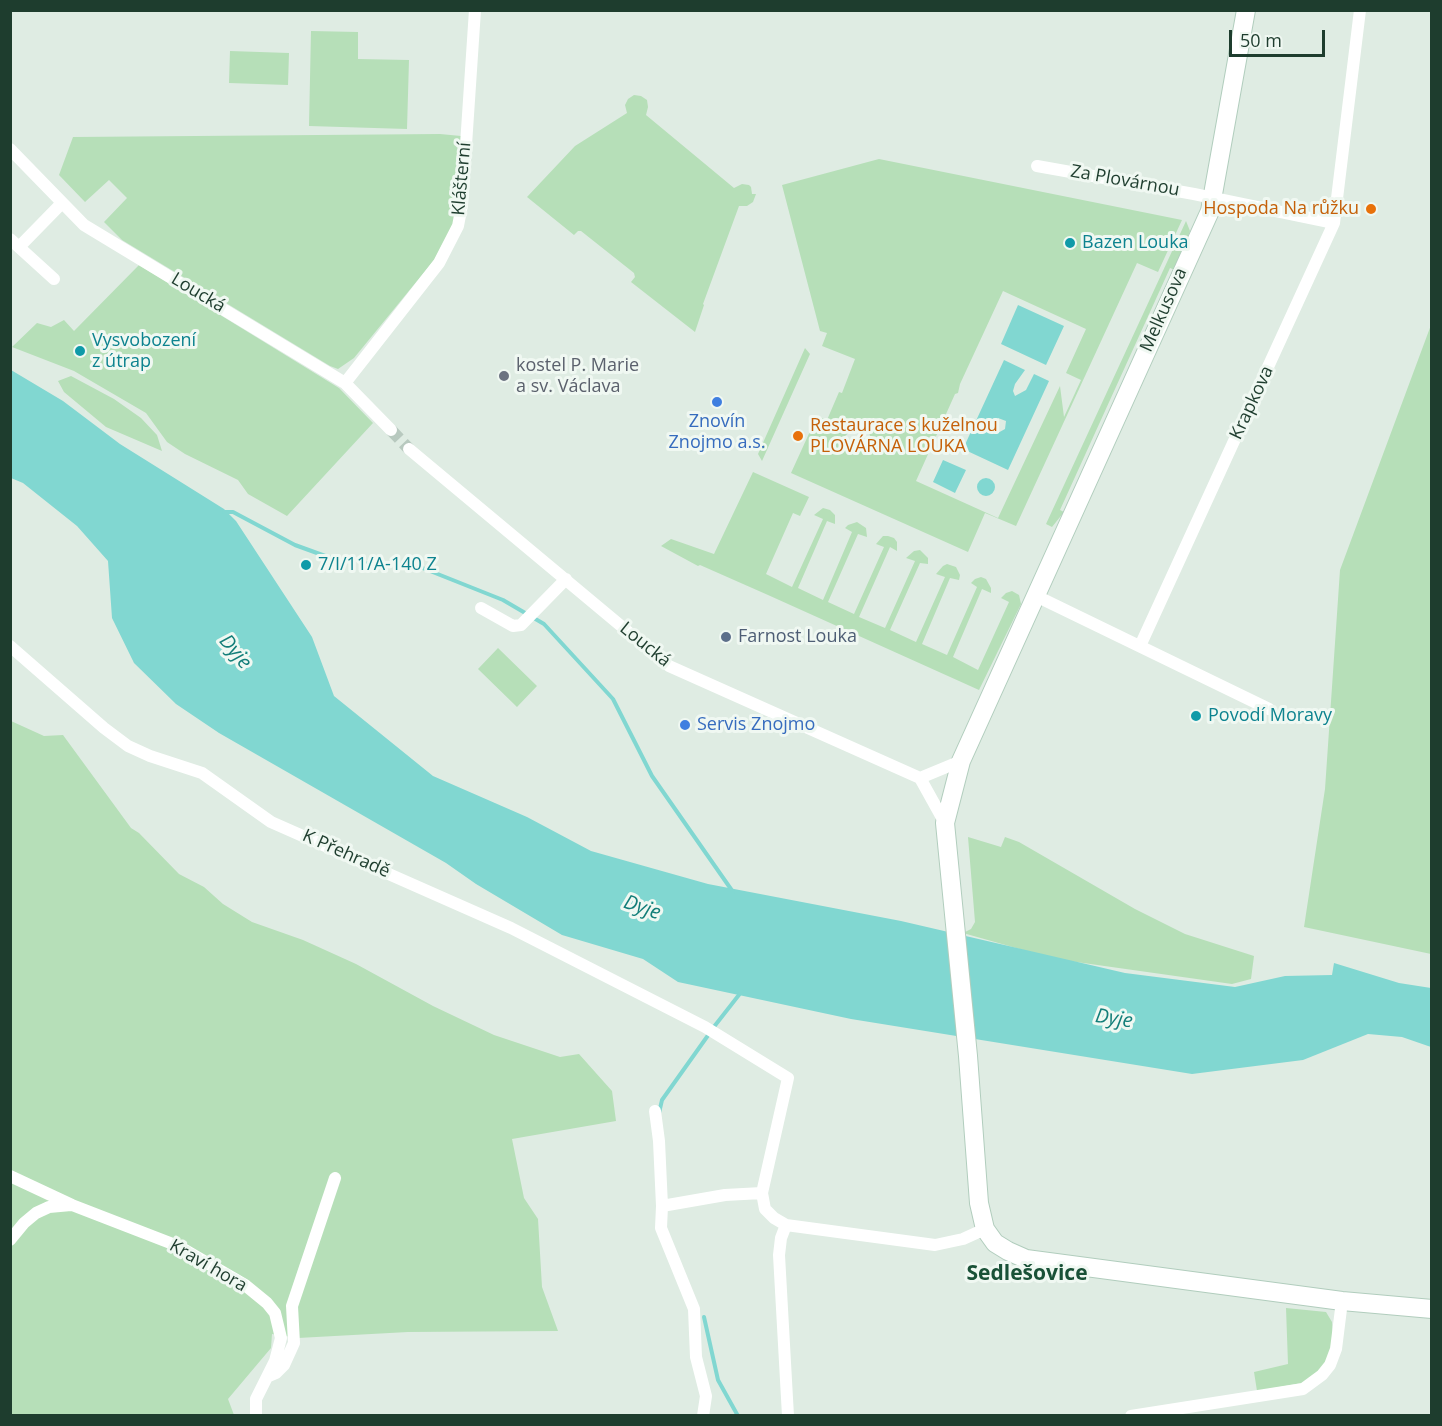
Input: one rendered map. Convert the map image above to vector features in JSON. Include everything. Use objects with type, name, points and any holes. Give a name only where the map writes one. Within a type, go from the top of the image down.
[{"type":"street","name":"Klášterní","points":[[345,383],[438,263],[458,226],[462,205],[475,10]]},
{"type":"street","name":"Melkusova","points":[[985,1229],[979,1203],[968,1056],[945,823],[961,761],[1210,211],[1246,10]]},
{"type":"street","name":"Krapkova","points":[[1140,646],[1334,223],[1360,10]]},
{"type":"street","name":"Loucká","points":[[10,149],[84,225],[345,383],[391,430]]},
{"type":"street","name":"Za Plovárnou","points":[[1037,166],[1213,197],[1334,223]]},
{"type":"street","points":[[54,279],[15,243],[62,203]]},
{"type":"street","name":"Loucká","points":[[409,449],[669,666],[920,778]]},
{"type":"street","points":[[481,608],[513,626],[521,625],[566,579]]},
{"type":"street","points":[[1035,595],[1269,709]]},
{"type":"street","name":"K Přehradě","points":[[10,646],[73,702],[128,746],[150,756],[202,773],[271,822],[511,928],[709,1030],[788,1078],[762,1193]]},
{"type":"street","points":[[945,823],[920,778],[961,761]]},
{"type":"street","points":[[655,1111],[659,1141],[661,1228],[694,1309],[696,1357],[706,1396],[703,1416]]},
{"type":"street","name":"Kraví hora","points":[[10,1176],[72,1204],[178,1246],[245,1285],[267,1303],[275,1313],[281,1338],[275,1361],[256,1399],[256,1416]]},
{"type":"street","name":"Kraví hora","points":[[267,1376],[276,1373],[284,1365],[294,1343],[292,1306],[335,1178]]},
{"type":"street","points":[[662,1206],[725,1195],[762,1193],[765,1209],[786,1225],[935,1245],[963,1239],[985,1229],[995,1242],[1026,1259],[1342,1301],[1431,1309]]},
{"type":"street","points":[[10,1240],[36,1213],[49,1207],[72,1204]]},
{"type":"street","points":[[786,1225],[781,1238],[779,1256],[788,1416]]},
{"type":"street","points":[[1131,1416],[1303,1389],[1322,1376],[1330,1365],[1336,1349],[1342,1301]]},
{"type":"green space","points":[[311,31],[358,32],[358,59],[409,60],[407,129],[309,126]]},
{"type":"green space","points":[[230,51],[289,53],[288,85],[229,83]]},
{"type":"green space","points":[[634,95],[647,100],[646,115],[734,188],[742,184],[749,185],[752,194],[756,194],[753,202],[747,206],[739,206],[695,332],[631,282],[635,277],[634,273],[581,231],[574,235],[527,197],[575,146],[627,113],[625,105]]},
{"type":"green space","points":[[440,134],[461,136],[457,205],[453,224],[435,259],[354,358],[338,369],[122,240],[104,222],[127,198],[109,180],[85,202],[59,175],[73,137]]},
{"type":"green space","points":[[879,159],[1182,220],[1158,272],[1137,263],[1016,526],[985,513],[968,552],[791,473],[817,416],[827,420],[839,392],[842,393],[855,359],[822,346],[827,333],[820,331],[782,185]],"holes":[[[1003,291],[1086,329],[1066,373],[1081,380],[1064,417],[1060,386],[998,518],[916,481]],[[860,423],[865,423],[868,427],[872,445],[869,449],[846,441],[845,436]]]},
{"type":"green space","points":[[1186,221],[1190,231],[1175,270],[1170,268],[1060,510],[1064,512],[1052,527],[1046,524]]},
{"type":"green space","points":[[139,265],[339,388],[373,423],[287,516],[248,494],[238,480],[185,454],[167,442],[146,413],[74,371],[12,347],[37,323],[51,327],[64,320],[74,331]]},
{"type":"green space","points":[[1431,325],[1431,954],[1304,927],[1325,789],[1340,570]]},
{"type":"green space","points":[[805,348],[810,354],[762,461],[758,454]]},
{"type":"green space","points":[[71,376],[114,399],[141,418],[157,435],[162,451],[106,427],[64,392],[58,381]]},
{"type":"green space","points":[[753,472],[809,497],[800,516],[793,513],[766,574],[792,587],[823,519],[814,515],[823,508],[835,515],[835,524],[827,521],[798,588],[823,600],[852,532],[845,528],[857,522],[866,528],[867,537],[858,534],[828,602],[854,614],[884,547],[876,544],[883,536],[894,538],[897,542],[897,551],[890,547],[859,617],[885,628],[915,561],[906,558],[914,551],[920,550],[928,558],[928,564],[920,563],[890,630],[916,642],[945,577],[936,574],[947,564],[956,567],[960,575],[959,580],[950,578],[922,644],[947,655],[977,587],[971,583],[981,577],[986,579],[991,593],[982,589],[953,657],[978,670],[1009,602],[1001,598],[1012,591],[1019,595],[1021,604],[979,690],[698,566],[661,546],[671,539],[714,554]]},
{"type":"green space","points":[[498,648],[537,686],[517,707],[478,669]]},
{"type":"green space","points":[[11,721],[44,736],[63,735],[131,828],[139,833],[179,874],[204,887],[223,904],[252,922],[303,940],[356,964],[433,1006],[494,1035],[560,1057],[579,1054],[612,1091],[616,1121],[512,1139],[524,1198],[538,1219],[542,1287],[558,1331],[408,1332],[298,1338],[272,1334],[271,1348],[228,1399],[234,1415],[11,1416]]},
{"type":"green space","points":[[968,837],[1001,847],[1005,837],[1019,842],[1135,909],[1185,934],[1254,956],[1251,979],[1232,984],[1055,959],[963,933],[971,929],[975,922]]},
{"type":"green space","points":[[1286,1308],[1326,1312],[1332,1322],[1333,1342],[1328,1359],[1321,1371],[1302,1383],[1257,1391],[1254,1372],[1288,1364]]},
{"type":"water","points":[[1018,305],[1064,326],[1046,365],[1001,344]]},
{"type":"water","points":[[1004,360],[1025,370],[1015,384],[1013,391],[1015,396],[1026,390],[1034,374],[1049,381],[1008,470],[963,449]],"holes":[[[998,418],[1006,421],[1005,429],[996,434],[986,432],[985,427],[992,420],[994,425],[998,424]]]},
{"type":"water","name":"Dyje","points":[[11,370],[63,401],[120,444],[224,509],[236,521],[312,637],[334,696],[433,776],[527,817],[591,851],[708,884],[901,921],[1125,973],[1235,987],[1285,976],[1332,975],[1334,963],[1399,983],[1431,988],[1431,1047],[1402,1037],[1368,1034],[1303,1060],[1192,1074],[851,1019],[678,982],[643,959],[562,935],[476,884],[446,863],[219,733],[176,704],[134,663],[112,618],[108,561],[77,526],[23,483],[11,478]]},
{"type":"water","points":[[943,460],[966,470],[955,493],[933,482]]},
{"type":"water","points":[[986,478],[992,481],[995,487],[992,493],[986,496],[980,493],[977,487],[980,481]]},
{"type":"waterway","points":[[224,512],[233,512],[295,545],[339,561]]},
{"type":"waterway","points":[[368,563],[415,565],[503,600],[544,624],[613,699],[652,776],[733,892]]},
{"type":"waterway","points":[[713,1028],[742,991]]},
{"type":"waterway","points":[[659,1113],[662,1100],[709,1034]]},
{"type":"waterway","points":[[704,1317],[718,1380],[738,1416]]},
{"type":"tunnel","points":[[391,430],[409,449]]},
{"type":"place","name":"Hospoda Na růžku","points":[[1371,209]]},
{"type":"place","name":"Bazen Louka","points":[[1070,243]]},
{"type":"place","name":"Vysvobození z útrap","points":[[80,351]]},
{"type":"place","name":"kostel P. Marie a sv. Václava","points":[[504,376]]},
{"type":"place","name":"Znovín Znojmo a.s.","points":[[717,402]]},
{"type":"place","name":"Restaurace s kuželnou PLOVÁRNA LOUKA","points":[[798,436]]},
{"type":"place","name":"7/I/11/A-140 Z","points":[[306,565]]},
{"type":"place","name":"Farnost Louka","points":[[726,637]]},
{"type":"place","name":"Povodí Moravy","points":[[1196,716]]},
{"type":"place","name":"Servis Znojmo","points":[[685,725]]},
{"type":"district","name":"Sedlešovice","points":[[1027,1274]]}]
